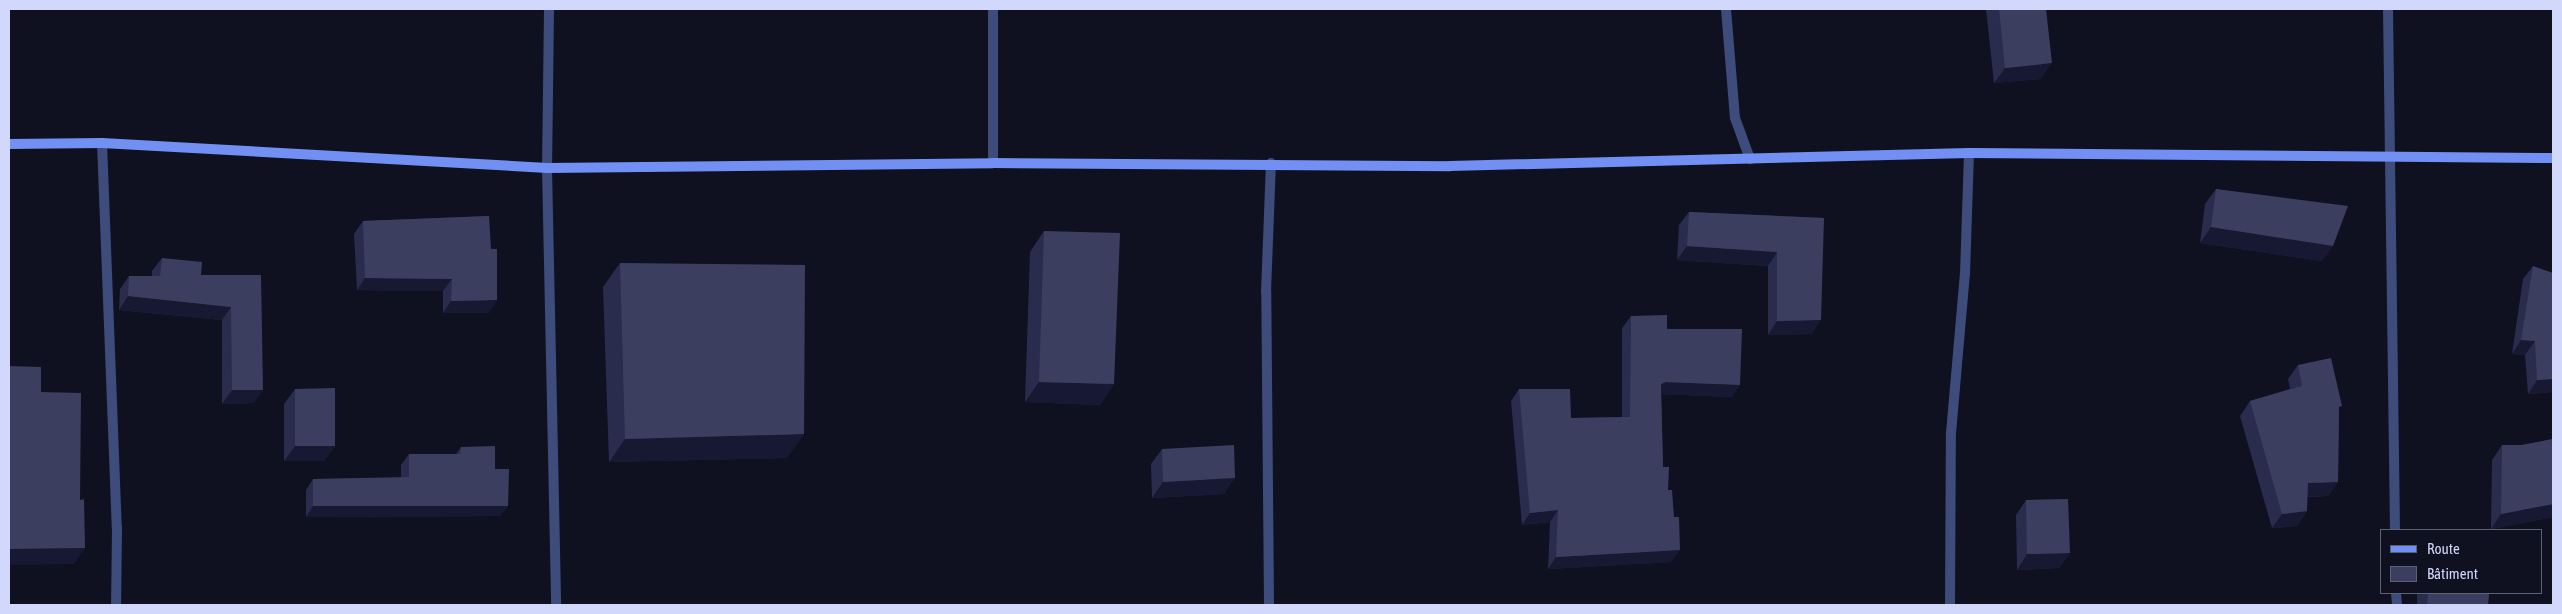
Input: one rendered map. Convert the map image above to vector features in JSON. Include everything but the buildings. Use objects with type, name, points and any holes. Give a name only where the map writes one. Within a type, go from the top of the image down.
[{"type":"street","points":[[549,9],[547,168],[556,605]]},
{"type":"street","points":[[993,9],[993,163]]},
{"type":"street","points":[[1726,9],[1735,118],[1750,159]]},
{"type":"street","points":[[2388,9],[2395,529]]},
{"type":"street","points":[[102,143],[117,528],[116,605]]},
{"type":"street","points":[[9,144],[102,143],[547,168],[993,163],[1271,163],[1450,166],[1969,154],[2553,158]]},
{"type":"street","points":[[1950,605],[1951,433],[1965,274],[1969,154]]},
{"type":"street","points":[[1269,605],[1266,292],[1271,163]]}]
